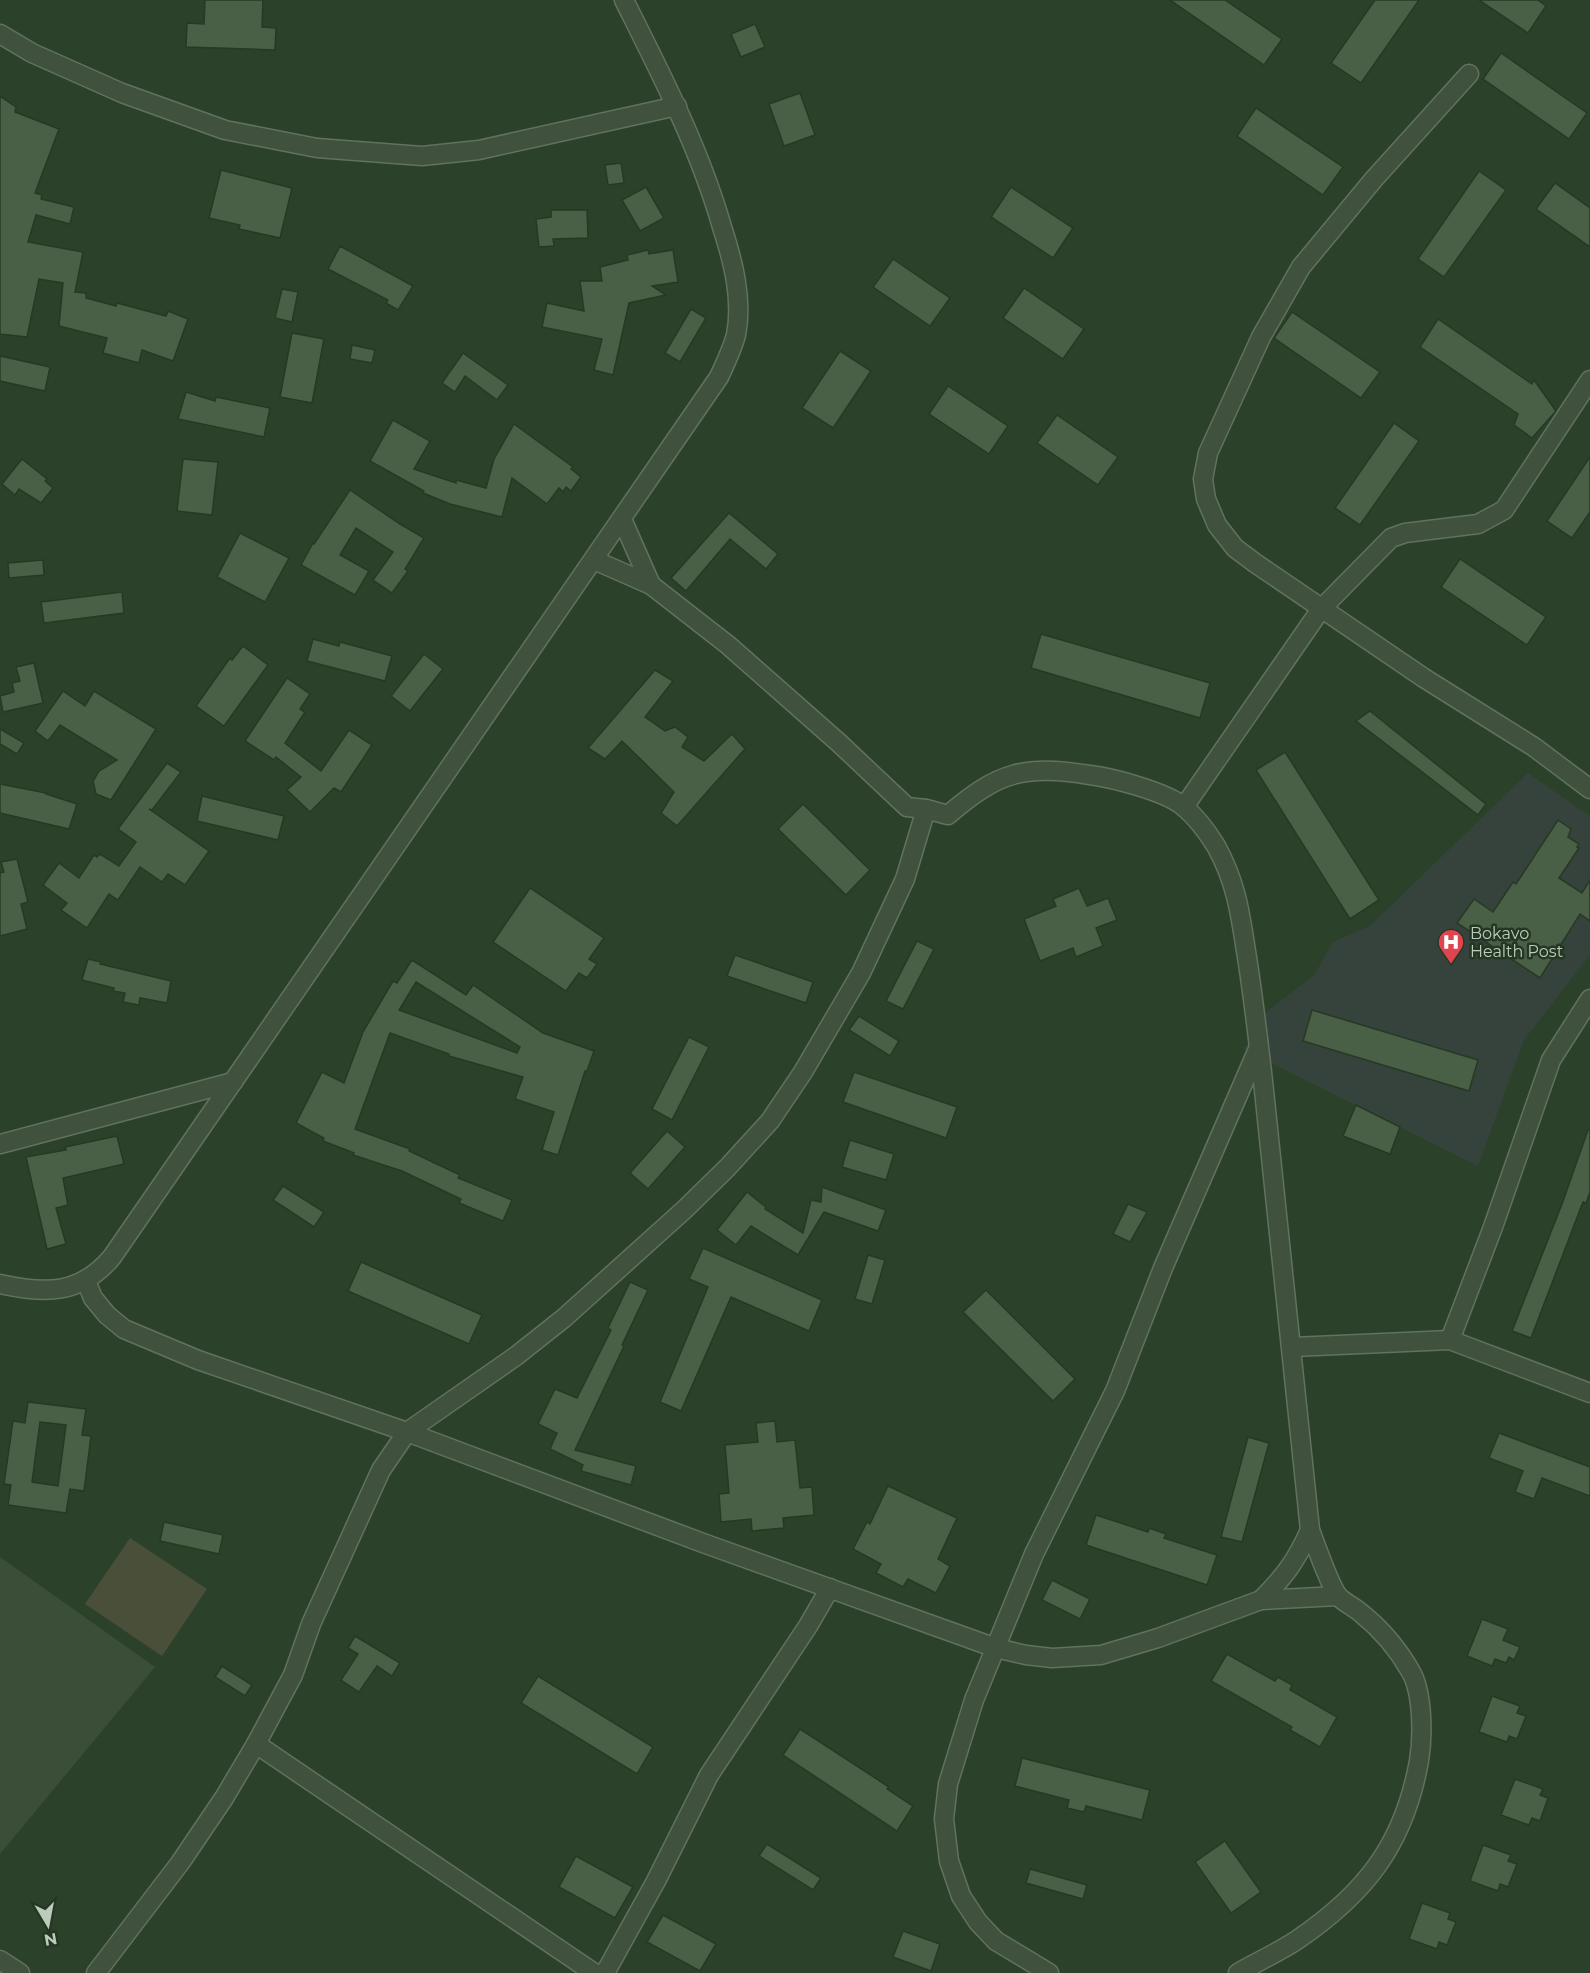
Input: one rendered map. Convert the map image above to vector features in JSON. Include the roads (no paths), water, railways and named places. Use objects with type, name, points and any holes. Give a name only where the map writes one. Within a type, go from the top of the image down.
[{"type":"street","points":[[0,1284],[29,1289],[65,1288],[86,1281],[103,1268],[112,1257],[719,377],[736,335],[738,299],[727,241],[698,153],[624,0]]},
{"type":"street","points":[[0,34],[32,53],[122,93],[225,130],[317,148],[422,156],[479,150],[677,106]]},
{"type":"street","points":[[1469,74],[1374,179],[1300,267],[1261,337],[1208,453],[1203,478],[1206,499],[1217,525],[1235,548],[1424,678],[1534,747],[1590,789]]},
{"type":"street","points":[[1184,807],[1321,609],[1391,538],[1405,533],[1478,524],[1504,510],[1590,380]]},
{"type":"street","points":[[622,519],[651,585]]},
{"type":"street","points":[[594,560],[651,585],[728,645],[907,807],[948,815],[970,796],[1016,773],[1040,770],[1105,777],[1167,797],[1184,807],[1214,844],[1227,867],[1237,894],[1252,988],[1293,1347],[1310,1530],[1338,1596],[1362,1613],[1390,1641],[1412,1674],[1420,1708],[1422,1742],[1414,1788],[1399,1830],[1375,1872],[1338,1910],[1296,1941],[1238,1973]]},
{"type":"street","points":[[96,1973],[180,1863],[224,1798],[256,1744],[292,1674],[311,1624],[381,1470],[407,1432],[516,1356],[564,1318],[692,1202],[770,1121],[803,1072],[861,973],[905,879],[926,809]]},
{"type":"street","points":[[1450,1340],[1494,1227],[1551,1060],[1590,999]]},
{"type":"street","points":[[1049,1973],[996,1941],[978,1922],[961,1896],[949,1861],[944,1819],[948,1784],[974,1700],[1034,1554],[1114,1391],[1163,1268],[1259,1048]]},
{"type":"street","points":[[0,1144],[233,1082]]},
{"type":"street","points":[[86,1281],[93,1298],[107,1315],[124,1329],[198,1360],[407,1432],[703,1544],[996,1648],[1052,1658],[1101,1655],[1158,1638],[1261,1600],[1338,1596]]},
{"type":"street","points":[[1293,1347],[1450,1340],[1590,1393]]},
{"type":"street","points":[[1261,1600],[1283,1578],[1297,1557],[1310,1530]]},
{"type":"street","points":[[605,1973],[656,1881],[709,1775],[808,1626],[830,1588]]},
{"type":"street","points":[[256,1744],[594,1973]]},
{"type":"street","points":[[0,1960],[20,1973]]},
{"type":"place","name":"Bokavo Health Post","points":[[1451,965]]}]
